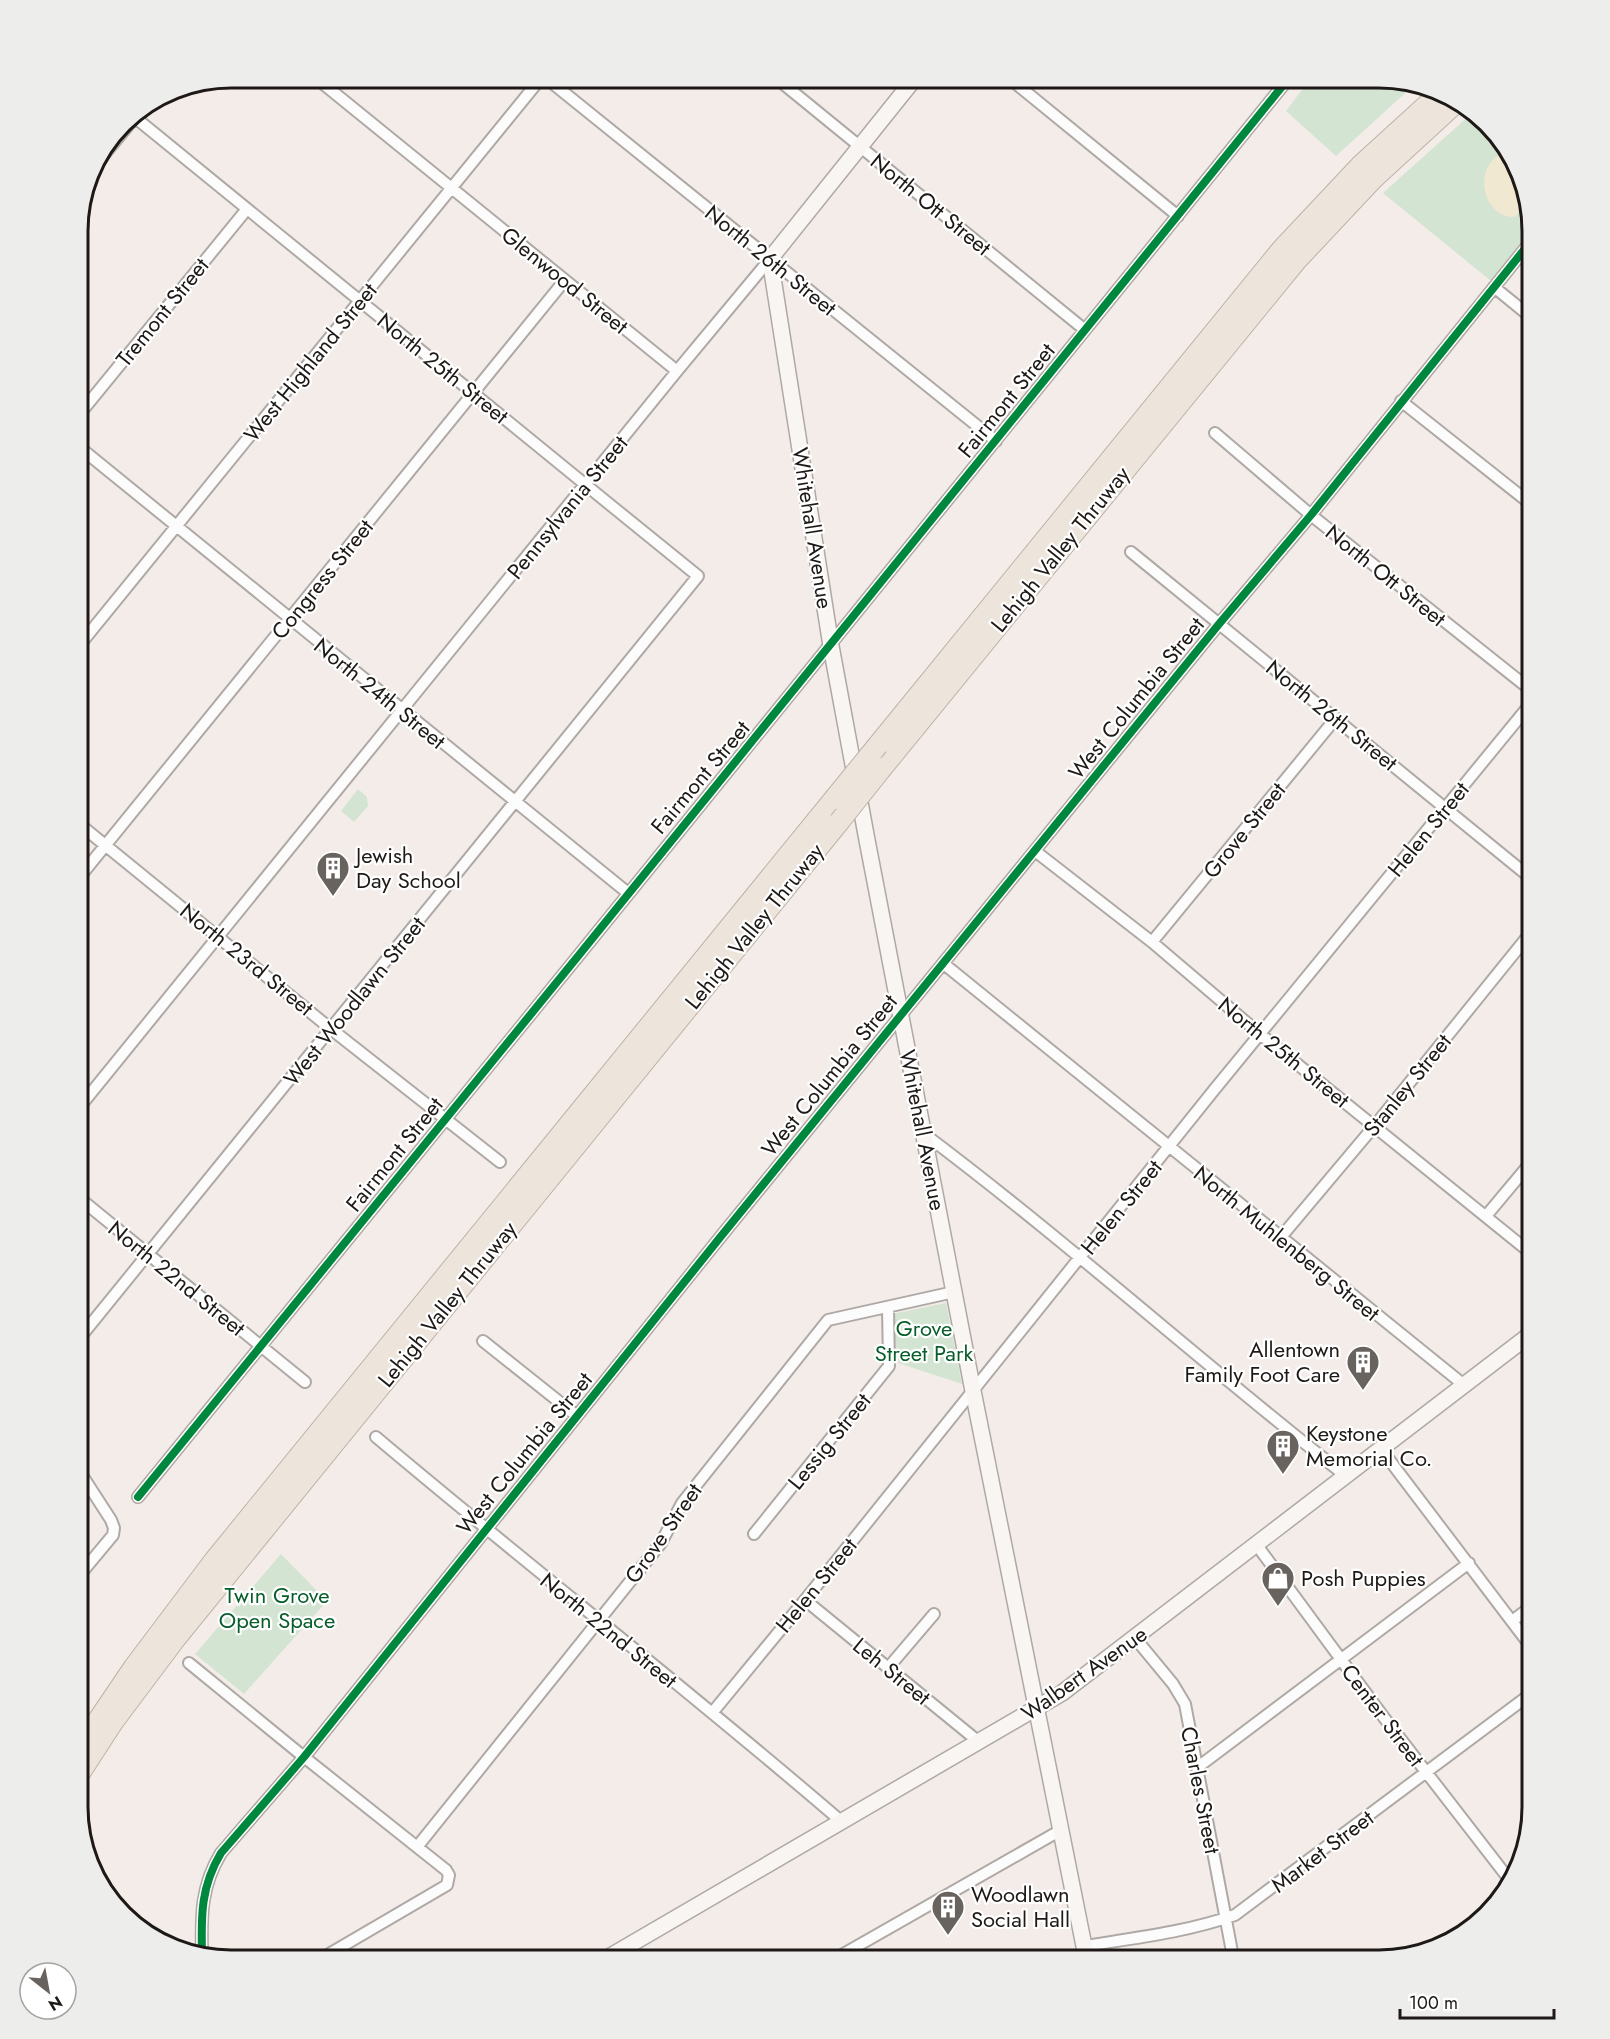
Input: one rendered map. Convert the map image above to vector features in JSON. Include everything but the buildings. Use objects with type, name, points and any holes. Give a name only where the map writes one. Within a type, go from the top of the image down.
[{"type":"highway","name":"Lehigh Valley Thruway","points":[[88,1736],[134,1667],[213,1562],[1282,249],[1360,166],[1433,99]]},
{"type":"highway","name":"Lehigh Valley Thruway","points":[[88,1761],[113,1722],[176,1638],[1296,261],[1373,179],[1451,109]]},
{"type":"street","name":"Glenwood Street","points":[[328,88],[677,371]]},
{"type":"street","name":"West Highland Street","points":[[89,634],[533,88]]},
{"type":"street","name":"North 26th Street","points":[[559,88],[996,441]]},
{"type":"street","name":"North Ott Street","points":[[789,88],[1085,330]]},
{"type":"street","name":"Pennsylvania Street","points":[[88,1096],[907,89]]},
{"type":"street","points":[[1022,89],[1178,216]]},
{"type":"street","name":"Fairmont Street","points":[[138,1497],[831,646],[1280,89]]},
{"type":"street","name":"North 25th Street","points":[[143,120],[359,302],[474,392],[698,576]]},
{"type":"street","name":"Tremont Street","points":[[89,403],[247,209]]},
{"type":"street","name":"West Columbia Street","points":[[202,1947],[203,1899],[212,1867],[221,1853],[304,1757],[485,1529],[901,1015],[1522,252]]},
{"type":"street","name":"Whitehall Avenue","points":[[770,259],[831,646],[973,1391],[1085,1950]]},
{"type":"street","name":"Congress Street","points":[[89,866],[565,280]]},
{"type":"street","points":[[1494,287],[1522,310]]},
{"type":"street","points":[[1401,401],[1522,498]]},
{"type":"street","name":"North Ott Street","points":[[1215,433],[1311,514],[1522,683]]},
{"type":"street","name":"North 24th Street","points":[[89,455],[289,620],[628,893]]},
{"type":"street","name":"North 26th Street","points":[[1131,552],[1522,871]]},
{"type":"street","name":"West Woodlawn Street","points":[[88,1328],[698,576]]},
{"type":"street","name":"Helen Street","points":[[712,1713],[1260,1034],[1522,714]]},
{"type":"street","name":"Grove Street","points":[[1152,942],[1335,718]]},
{"type":"street","name":"North 23rd Street","points":[[89,832],[500,1162]]},
{"type":"street","name":"North 25th Street","points":[[1035,851],[1152,942],[1260,1034],[1522,1246]]},
{"type":"street","name":"Stanley Street","points":[[1281,1237],[1522,943]]},
{"type":"street","name":"North Muhlenberg Street","points":[[944,964],[1464,1385]]},
{"type":"street","points":[[923,1133],[1346,1476]]},
{"type":"street","points":[[1486,1216],[1522,1173]]},
{"type":"street","name":"North 22nd Street","points":[[88,1205],[305,1382]]},
{"type":"street","name":"Grove Street","points":[[417,1847],[661,1543],[682,1503],[828,1320],[954,1292]]},
{"type":"street","name":"Lessig Street","points":[[754,1534],[890,1366],[888,1307]]},
{"type":"street","points":[[483,1341],[577,1416]]},
{"type":"street","name":"Walbert Avenue","points":[[621,1950],[1062,1693],[1522,1341]]},
{"type":"street","name":"North 22nd Street","points":[[376,1437],[842,1821]]},
{"type":"street","points":[[1381,1449],[1522,1634]]},
{"type":"street","points":[[88,1485],[114,1528],[113,1535],[88,1565]]},
{"type":"street","name":"Center Street","points":[[1256,1544],[1341,1660],[1505,1874]]},
{"type":"street","points":[[1198,1767],[1469,1563]]},
{"type":"street","name":"Leh Street","points":[[805,1600],[979,1742]]},
{"type":"street","points":[[1512,1621],[1522,1613]]},
{"type":"street","points":[[888,1668],[934,1614]]},
{"type":"street","name":"Charles Street","points":[[1135,1638],[1173,1684],[1185,1704],[1232,1950]]},
{"type":"street","points":[[189,1663],[446,1870],[449,1875],[447,1885],[336,1950]]},
{"type":"street","name":"Market Street","points":[[1101,1950],[1226,1919],[1244,1910],[1522,1701]]},
{"type":"street","points":[[850,1950],[1061,1830]]},
{"type":"green space","points":[[1303,89],[1388,89],[1407,91],[1336,156],[1286,111]]},
{"type":"green space","points":[[1466,119],[1486,137],[1507,168],[1517,195],[1522,243],[1491,281],[1383,193]]},
{"type":"green space","points":[[358,789],[367,797],[368,806],[354,822],[341,811]]},
{"type":"green space","name":"Grove Street Park","points":[[946,1303],[962,1384],[898,1363],[892,1314]]},
{"type":"green space","name":"Twin Grove Open Space","points":[[281,1554],[327,1601],[244,1694],[195,1654]]},
{"type":"sand","points":[[1499,156],[1511,177],[1520,212],[1515,217],[1503,215],[1494,209],[1488,200],[1484,178],[1487,168]]},
{"type":"cycle path","points":[[138,1497],[1280,89]]},
{"type":"cycle path","points":[[202,1947],[206,1889],[209,1877],[221,1853],[304,1757],[722,1235],[1219,624],[1311,515],[1522,252]]},
{"type":"place","name":"Jewish Day School","points":[[333,897]]},
{"type":"place","name":"Allentown Family Foot Care","points":[[1363,1391]]},
{"type":"place","name":"Keystone Memorial Co.","points":[[1283,1475]]},
{"type":"place","name":"Posh Puppies","points":[[1278,1607]]},
{"type":"place","name":"Woodlawn Social Hall","points":[[948,1936]]}]
